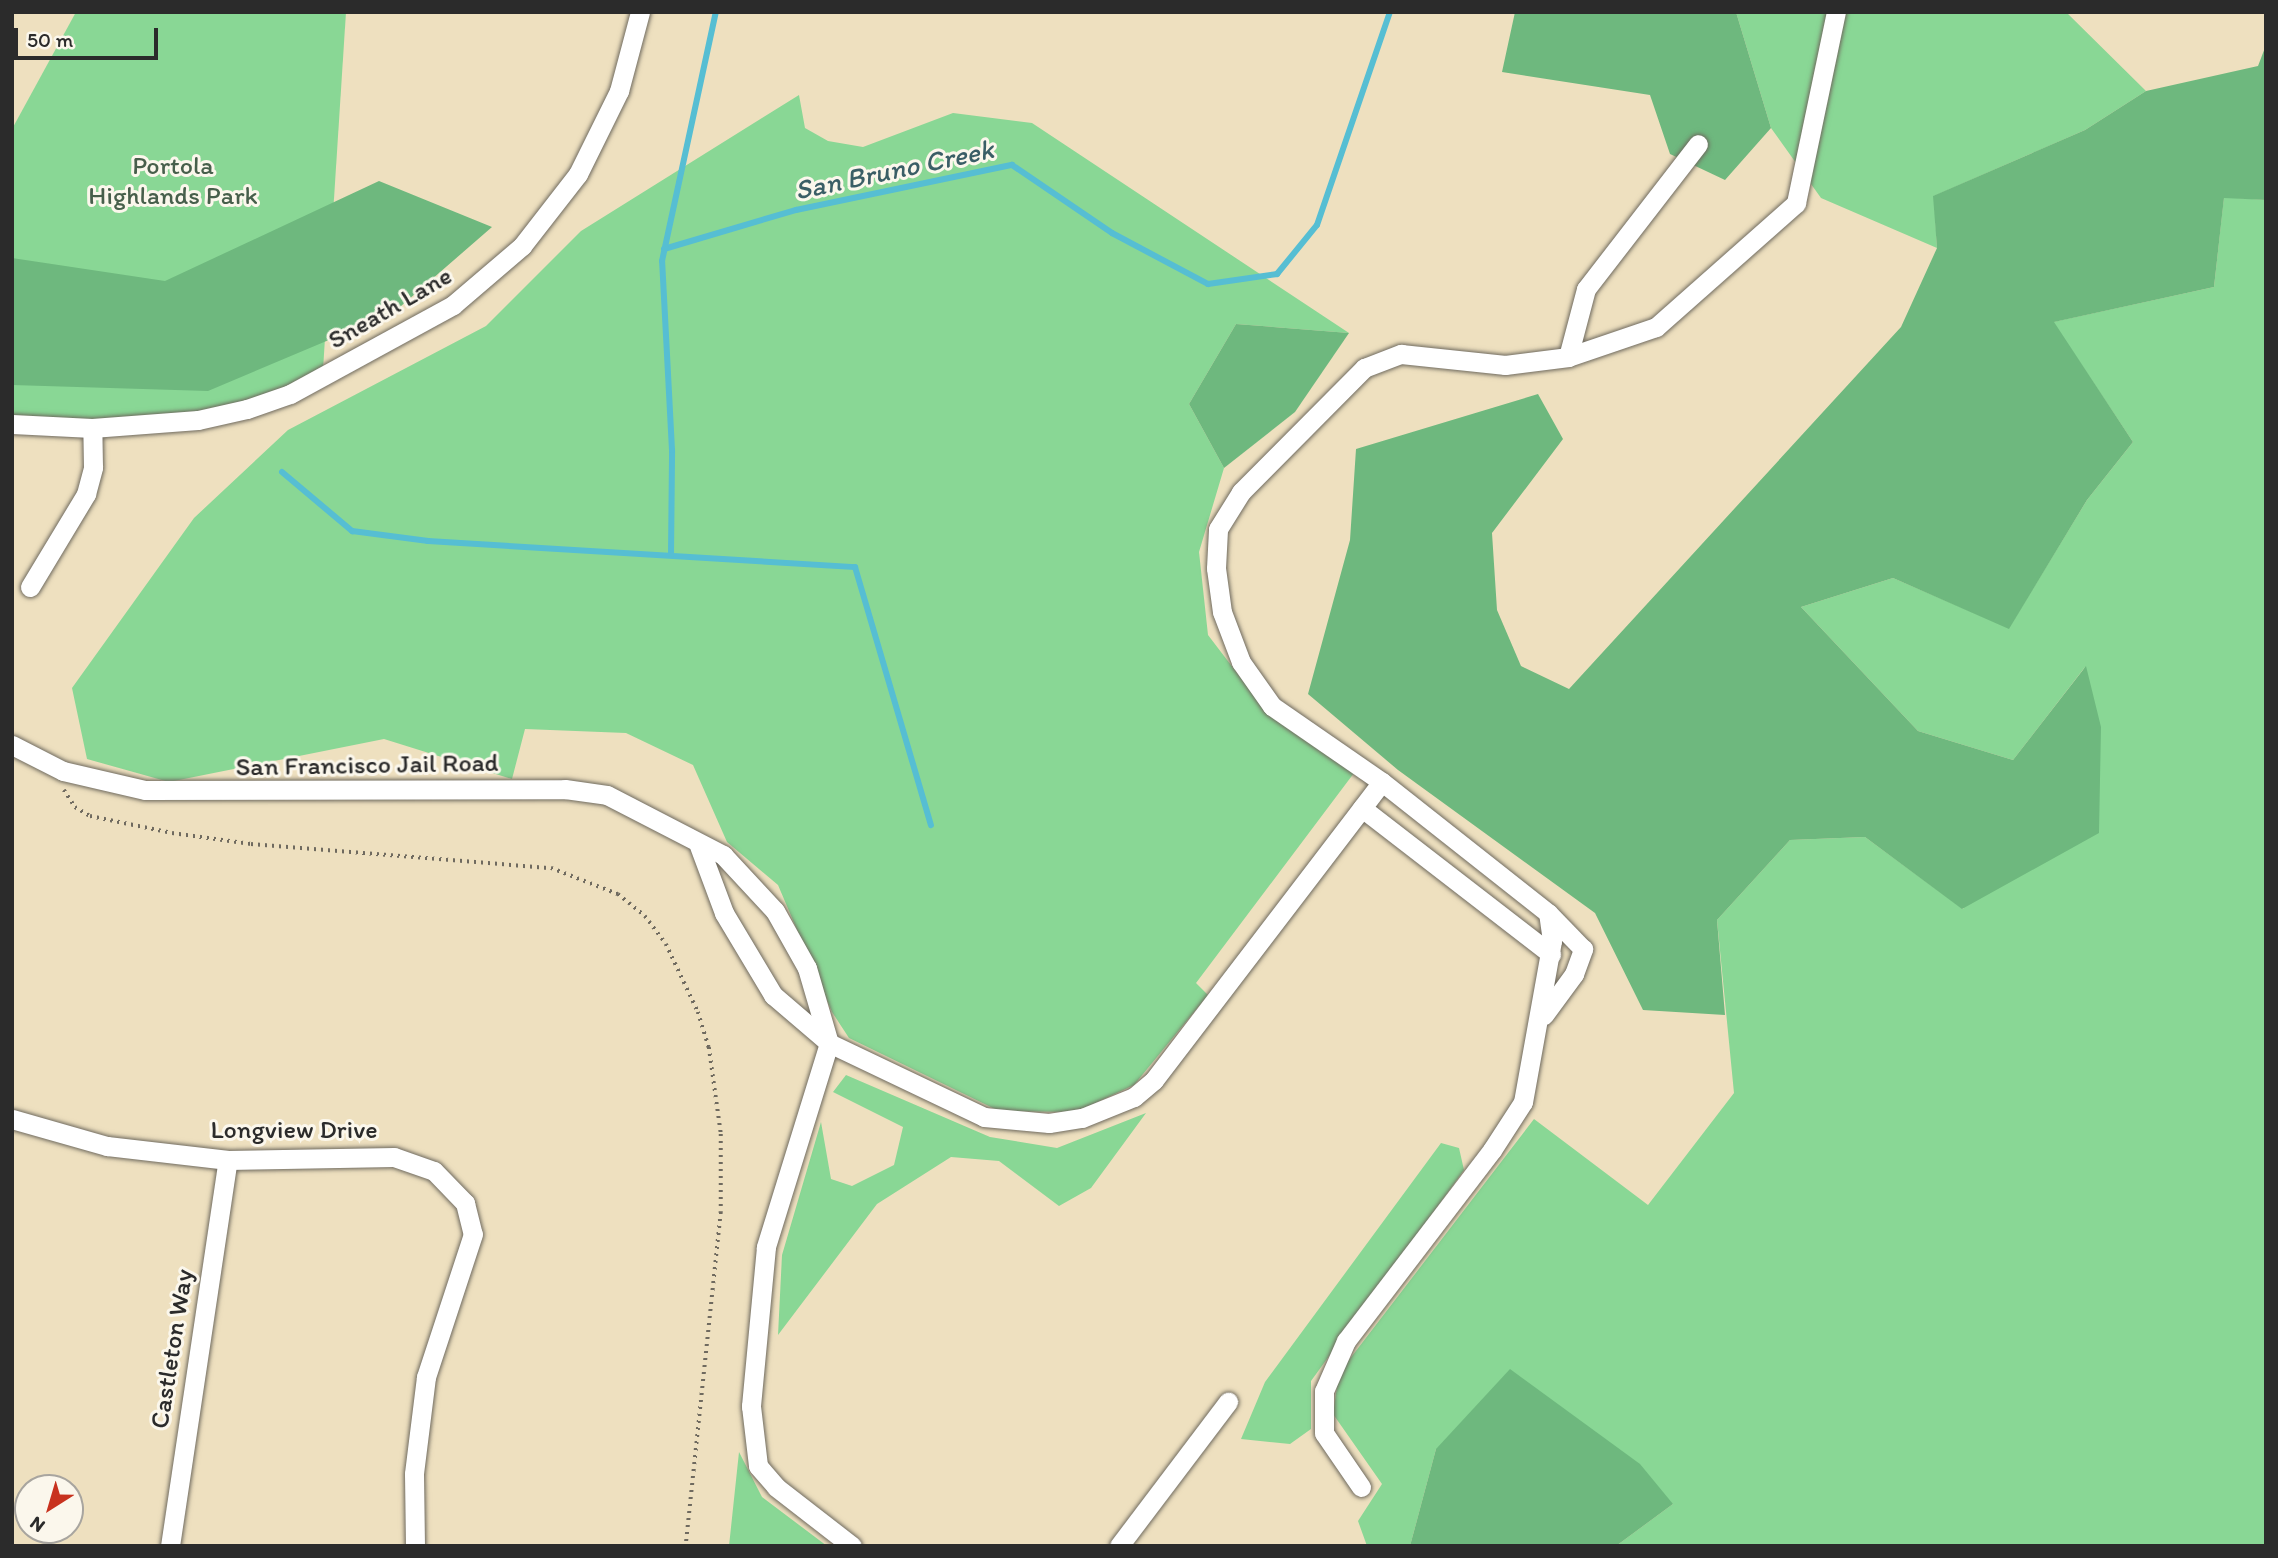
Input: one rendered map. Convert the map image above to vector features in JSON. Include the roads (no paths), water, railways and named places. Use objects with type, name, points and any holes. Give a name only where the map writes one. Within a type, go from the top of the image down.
[{"type":"street","name":"Sneath Lane","points":[[12,424],[92,428],[198,420],[247,409],[290,394],[453,305],[522,246],[578,174],[619,91],[640,12]]},
{"type":"street","points":[[1541,1019],[1582,958],[1583,949],[1573,935],[1548,912],[1382,782],[1272,706],[1241,662],[1222,612],[1216,568],[1218,529],[1241,492],[1364,368],[1401,354],[1505,365],[1568,357],[1656,327],[1796,203],[1836,12]]},
{"type":"street","points":[[1568,357],[1587,289],[1698,144]]},
{"type":"street","points":[[30,587],[86,494],[93,467],[92,428]]},
{"type":"street","name":"San Francisco Jail Road","points":[[20,750],[63,771],[105,784],[194,793],[565,789],[607,795],[641,809],[698,846],[723,855],[775,911],[807,968],[829,1043]]},
{"type":"street","points":[[698,846],[724,913],[773,995],[829,1043],[984,1116],[1049,1123],[1109,1110],[1134,1097],[1154,1080],[1382,782]]},
{"type":"street","points":[[1363,808],[1551,954]]},
{"type":"street","points":[[1361,1487],[1324,1433],[1324,1391],[1346,1342],[1483,1161],[1523,1102],[1541,1019],[1551,954],[1548,912]]},
{"type":"street","points":[[829,1043],[770,1225],[751,1406],[758,1466],[766,1478],[852,1546]]},
{"type":"street","name":"Longview Drive","points":[[12,1119],[107,1146],[228,1160],[394,1157],[434,1171],[465,1203],[473,1234],[426,1377],[414,1474],[415,1546]]},
{"type":"street","name":"Castleton Way","points":[[170,1546],[228,1160]]},
{"type":"street","points":[[1119,1546],[1228,1402]]},
{"type":"waterway","name":"San Bruno Creek","points":[[671,554],[672,450],[662,261],[716,12]]},
{"type":"waterway","name":"San Bruno Creek","points":[[664,249],[796,210],[1012,165],[1112,233],[1208,284],[1277,274],[1317,225],[1390,12]]},
{"type":"waterway","name":"San Bruno Creek","points":[[282,472],[352,531],[428,541],[855,567],[931,825]]},
{"type":"park label","name":"Portola Highlands Park","points":[[173,181]]}]
